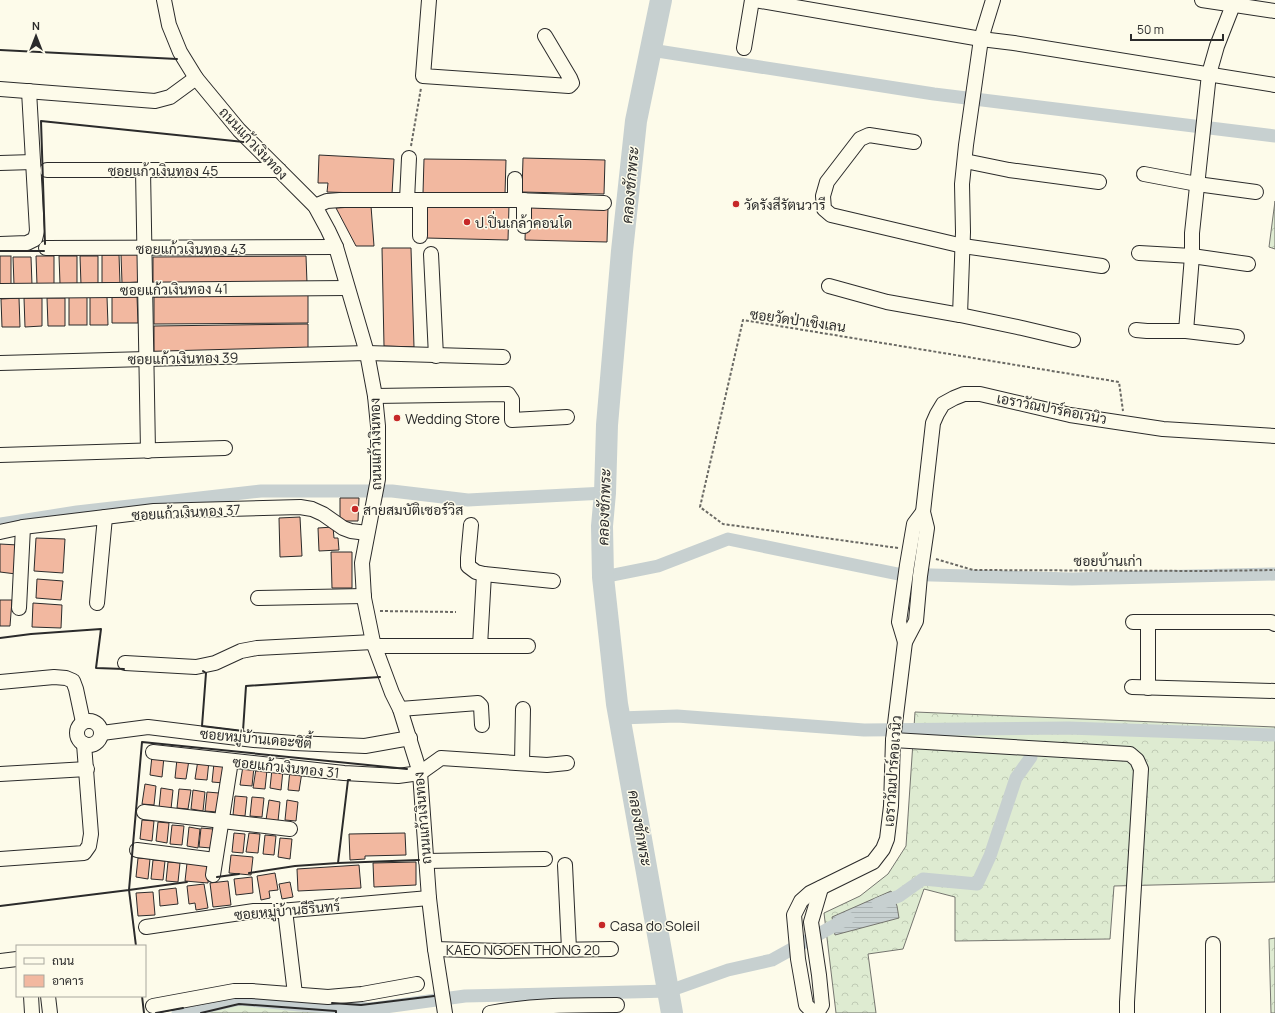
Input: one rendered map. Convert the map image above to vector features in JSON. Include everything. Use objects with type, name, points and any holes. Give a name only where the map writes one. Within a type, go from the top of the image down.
[{"type":"street","name":"ถนนแก้วเงินทอง","points":[[164,0],[169,25],[180,52],[196,78],[239,130],[314,206],[328,230],[336,247],[367,353],[375,396],[378,426],[378,479],[362,563],[364,596],[374,644],[392,693],[400,709],[420,773],[429,898],[445,1013]]},
{"type":"street","points":[[429,0],[423,76],[569,86],[572,83],[570,78],[545,36]]},
{"type":"street","points":[[744,48],[752,0]]},
{"type":"street","points":[[755,0],[981,39],[1275,85]]},
{"type":"street","points":[[960,315],[962,184],[981,39],[993,0]]},
{"type":"street","points":[[1202,0],[1234,2],[1275,11]]},
{"type":"street","points":[[1186,331],[1192,256],[1192,233],[1209,74],[1217,46],[1234,2]]},
{"type":"street","points":[[0,89],[155,101],[170,97],[196,78]]},
{"type":"street","points":[[0,244],[28,243],[35,239],[37,231],[29,91]]},
{"type":"street","points":[[914,142],[869,135],[860,139],[827,182],[823,196],[824,209],[832,215],[962,246],[1102,266]]},
{"type":"street","points":[[409,158],[413,200],[420,236]]},
{"type":"street","points":[[965,161],[1009,170],[1100,182]]},
{"type":"street","points":[[0,163],[33,162]]},
{"type":"street","name":"ซอยแก้วเงินทอง 45","points":[[47,170],[279,170]]},
{"type":"street","points":[[143,170],[148,451]]},
{"type":"street","points":[[1144,174],[1197,184],[1256,192]]},
{"type":"street","points":[[515,179],[524,226]]},
{"type":"street","points":[[314,206],[327,201],[413,200],[519,200],[604,203]]},
{"type":"street","name":"ซอยแก้วเงินทอง 43","points":[[46,248],[336,247]]},
{"type":"street","points":[[1139,253],[1192,256],[1248,264]]},
{"type":"street","points":[[431,254],[436,356]]},
{"type":"street","points":[[829,286],[887,302],[960,315],[1073,340]]},
{"type":"street","name":"ซอยแก้วเงินทอง 41","points":[[0,291],[347,288]]},
{"type":"street","points":[[1136,330],[1186,331],[1237,337]]},
{"type":"street","name":"ซอยแก้วเงินทอง 39","points":[[0,363],[367,353],[503,357]]},
{"type":"street","points":[[375,396],[508,394],[512,400],[512,420],[567,417]]},
{"type":"street","name":"เอราวัณปาร์คอเวนิว","points":[[815,1013],[806,1005],[798,959],[794,915],[801,901],[810,893],[873,862],[883,849],[887,839],[891,806],[893,740],[905,642],[916,621],[920,576],[927,528],[923,512],[933,423],[943,404],[964,394],[980,394],[1070,414],[1163,429],[1275,436]]},
{"type":"street","points":[[0,455],[225,448]]},
{"type":"street","name":"ซอยแก้วเงินทอง 37","points":[[0,532],[23,527],[154,511],[300,507],[312,509],[323,514],[343,528],[351,531],[367,533]]},
{"type":"street","name":"เอราวัณปาร์คอเวนิว","points":[[905,642],[899,622],[914,524],[923,512]]},
{"type":"street","points":[[97,603],[105,517]]},
{"type":"street","points":[[471,525],[468,566],[476,572],[553,581]]},
{"type":"street","points":[[19,608],[23,527]]},
{"type":"street","points":[[480,646],[484,574]]},
{"type":"street","points":[[258,598],[364,596]]},
{"type":"street","points":[[1133,622],[1271,622],[1275,624]]},
{"type":"street","points":[[1148,622],[1148,688]]},
{"type":"street","points":[[125,663],[196,667],[215,663],[241,651],[257,648],[374,644],[528,646]]},
{"type":"street","points":[[0,682],[54,677],[66,678],[73,681],[76,688],[83,722]]},
{"type":"street","points":[[1132,687],[1275,691]]},
{"type":"street","points":[[400,709],[478,703],[481,706],[482,725]]},
{"type":"street","points":[[522,763],[523,709]]},
{"type":"street","points":[[83,722],[95,722],[101,728],[101,737],[96,744],[84,744],[77,736],[77,728],[83,722]]},
{"type":"street","name":"ซอยหมู่บ้านเดอะซิตี้","points":[[102,732],[148,727],[294,744],[365,746],[410,738]]},
{"type":"street","points":[[893,740],[1130,754],[1137,760],[1141,769],[1127,1013]]},
{"type":"street","points":[[0,859],[84,853],[88,846],[91,834],[84,744]]},
{"type":"street","name":"ซอยแก้วเงินทอง 31","points":[[153,752],[344,773],[398,776],[420,773]]},
{"type":"street","points":[[420,773],[441,758],[547,765],[567,763]]},
{"type":"street","points":[[213,875],[231,761]]},
{"type":"street","points":[[0,774],[87,769]]},
{"type":"street","points":[[144,812],[290,829]]},
{"type":"street","points":[[137,850],[215,860]]},
{"type":"street","points":[[426,861],[545,859]]},
{"type":"street","points":[[566,865],[569,949]]},
{"type":"street","points":[[815,1013],[822,1005],[811,922],[821,888]]},
{"type":"street","name":"ซอยหมู่บ้านธีรินทร์","points":[[146,927],[254,911],[285,910],[429,898]]},
{"type":"street","points":[[285,910],[295,994]]},
{"type":"street","points":[[1213,944],[1213,1013]]},
{"type":"street","name":"KAEO NGOEN THONG 20","points":[[435,949],[500,951],[611,949]]},
{"type":"street","points":[[0,961],[16,960]]},
{"type":"street","points":[[153,1006],[234,992],[252,991],[328,997],[362,994],[417,984]]},
{"type":"street","points":[[31,997],[32,1013]]},
{"type":"street","points":[[48,997],[50,1013]]},
{"type":"street","points":[[490,1013],[513,1008],[567,1009],[617,1006]]},
{"type":"path","points":[[409,158],[423,76]]},
{"type":"path","name":"ซอยวัดป่าเชิงเลน","points":[[887,547],[724,524],[700,507],[743,320],[1119,382],[1125,422]]},
{"type":"path","name":"ซอยบ้านเก่า","points":[[942,561],[973,570],[1275,570]]},
{"type":"path","points":[[367,611],[456,612]]},
{"type":"green space","points":[[1275,201],[1275,249],[1269,247]]},
{"type":"green space","points":[[915,712],[1275,727],[1275,882],[1114,886],[1110,939],[955,941],[955,897],[924,889],[903,949],[868,954],[876,1013],[836,1013],[824,913],[860,896],[888,874],[906,846]]},
{"type":"green space","points":[[1275,938],[1275,1013],[1271,1013],[1269,939]]},
{"type":"green space","points":[[239,1004],[336,1011],[336,1013],[201,1013]]},
{"type":"shaded area","points":[[891,891],[897,906],[899,918],[835,935],[832,917]]},
{"type":"building","points":[[319,155],[394,159],[392,194],[327,192],[328,183],[318,183]]},
{"type":"building","name":"ป.ปิ่นเกล้าคอนโด","points":[[523,158],[605,160],[604,194],[522,192]]},
{"type":"building","name":"ป.ปิ่นเกล้าคอนโด","points":[[424,159],[506,160],[505,194],[423,193]]},
{"type":"building","name":"ป.ปิ่นเกล้าคอนโด","points":[[427,204],[509,205],[508,240],[426,238]]},
{"type":"building","points":[[371,206],[374,246],[356,246],[336,208]]},
{"type":"building","name":"ป.ปิ่นเกล้าคอนโด","points":[[526,206],[608,208],[607,242],[525,240]]},
{"type":"building","points":[[382,248],[411,248],[414,347],[384,346]]},
{"type":"building","points":[[121,254],[139,254],[139,282],[122,283]]},
{"type":"building","points":[[102,255],[119,255],[120,283],[102,283]]},
{"type":"building","points":[[0,256],[11,256],[11,285],[0,285]]},
{"type":"building","points":[[36,256],[54,256],[54,285],[37,285]]},
{"type":"building","points":[[59,256],[77,256],[77,284],[60,284]]},
{"type":"building","points":[[80,256],[98,256],[98,285],[81,285]]},
{"type":"building","points":[[306,256],[307,283],[153,285],[153,257]]},
{"type":"building","points":[[13,257],[31,257],[32,285],[14,285]]},
{"type":"building","points":[[308,295],[308,323],[154,324],[154,297]]},
{"type":"building","points":[[137,296],[138,323],[112,323],[112,297]]},
{"type":"building","points":[[69,297],[87,297],[87,325],[69,325]]},
{"type":"building","points":[[90,297],[107,297],[108,325],[90,325]]},
{"type":"building","points":[[19,298],[20,327],[2,327],[1,299]]},
{"type":"building","points":[[24,298],[42,298],[42,326],[25,327]]},
{"type":"building","points":[[47,298],[65,298],[65,326],[48,326]]},
{"type":"building","points":[[308,324],[308,351],[154,353],[154,326]]},
{"type":"building","points":[[340,498],[359,498],[358,521],[340,521]]},
{"type":"building","points":[[300,517],[302,556],[280,557],[279,518]]},
{"type":"building","points":[[333,527],[334,538],[338,538],[339,550],[319,551],[318,528]]},
{"type":"building","points":[[36,538],[65,539],[63,573],[34,571]]},
{"type":"building","points":[[0,544],[18,545],[16,574],[0,572]]},
{"type":"building","points":[[331,552],[352,552],[352,588],[332,588]]},
{"type":"building","points":[[37,579],[63,581],[61,600],[36,598]]},
{"type":"building","points":[[0,600],[12,600],[10,626],[0,626]]},
{"type":"building","points":[[33,603],[62,605],[61,628],[32,627]]},
{"type":"building","points":[[152,756],[164,757],[162,777],[150,775]]},
{"type":"building","points":[[177,759],[189,760],[186,779],[175,778]]},
{"type":"building","points":[[198,760],[209,761],[207,780],[195,779]]},
{"type":"building","points":[[214,763],[226,764],[224,783],[212,782]]},
{"type":"building","points":[[243,766],[254,767],[252,786],[240,785]]},
{"type":"building","points":[[256,769],[267,770],[265,789],[253,788]]},
{"type":"building","points":[[272,769],[283,770],[281,790],[270,788]]},
{"type":"building","points":[[290,770],[302,772],[299,791],[288,790]]},
{"type":"building","points":[[145,784],[156,786],[154,805],[142,804]]},
{"type":"building","points":[[161,788],[173,790],[171,809],[159,808]]},
{"type":"building","points":[[179,789],[191,790],[188,809],[177,808]]},
{"type":"building","points":[[193,790],[205,792],[203,811],[191,809]]},
{"type":"building","points":[[207,792],[219,793],[217,812],[205,811]]},
{"type":"building","points":[[235,796],[247,797],[245,816],[233,815]]},
{"type":"building","points":[[252,797],[264,798],[262,817],[250,816]]},
{"type":"building","points":[[269,800],[280,802],[278,821],[266,820]]},
{"type":"building","points":[[287,800],[298,802],[296,821],[285,820]]},
{"type":"building","points":[[142,820],[154,821],[152,841],[140,839]]},
{"type":"building","points":[[158,822],[169,823],[167,843],[156,841]]},
{"type":"building","points":[[172,825],[184,826],[182,845],[170,844]]},
{"type":"building","points":[[189,827],[200,829],[198,848],[187,846]]},
{"type":"building","points":[[201,828],[213,829],[211,848],[199,847]]},
{"type":"building","points":[[234,833],[245,834],[243,853],[232,852]]},
{"type":"building","points":[[249,833],[260,834],[258,853],[246,852]]},
{"type":"building","points":[[405,833],[406,855],[365,856],[365,859],[350,860],[349,834]]},
{"type":"building","points":[[265,835],[276,836],[274,855],[263,854]]},
{"type":"building","points":[[280,838],[292,839],[290,859],[278,857]]},
{"type":"building","points":[[231,855],[253,857],[251,875],[229,873]]},
{"type":"building","points":[[138,858],[150,859],[148,879],[136,877]]},
{"type":"building","points":[[153,860],[165,861],[163,880],[151,879]]},
{"type":"building","points":[[168,862],[180,863],[178,882],[166,881]]},
{"type":"building","points":[[416,862],[416,885],[374,887],[373,863]]},
{"type":"building","points":[[187,863],[209,865],[208,883],[185,881]]},
{"type":"building","points":[[359,865],[361,888],[298,891],[297,869]]},
{"type":"building","points":[[275,873],[278,890],[269,891],[270,898],[261,900],[257,876]]},
{"type":"building","points":[[252,877],[253,893],[236,895],[234,879]]},
{"type":"building","points":[[228,881],[231,905],[213,907],[210,883]]},
{"type":"building","points":[[290,882],[293,897],[282,899],[279,884]]},
{"type":"building","points":[[204,884],[208,908],[196,910],[195,903],[189,904],[187,886]]},
{"type":"building","points":[[176,888],[178,904],[160,906],[159,890]]},
{"type":"building","points":[[153,892],[155,915],[138,916],[136,893]]},
{"type":"waterway","name":"คลองชักพระ","points":[[661,0],[636,121],[622,251],[607,425],[605,493],[602,526],[603,577],[617,704],[672,1013]]},
{"type":"waterway","points":[[651,50],[934,94],[1275,136]]},
{"type":"waterway","points":[[0,524],[77,512],[261,491],[392,491],[468,500],[605,493]]},
{"type":"waterway","points":[[603,577],[658,566],[728,539],[898,574],[1072,579],[1275,574]]},
{"type":"waterway","points":[[620,718],[677,716],[864,730],[1068,728],[1275,735]]},
{"type":"waterway","points":[[878,904],[899,896],[923,879],[977,884],[990,856],[1016,778],[1031,757]]},
{"type":"waterway","points":[[178,1013],[240,999],[299,1005],[371,1009],[465,996],[669,991],[728,970],[772,960],[848,918]]},
{"type":"wall","points":[[0,50],[177,59]]},
{"type":"wall","points":[[45,244],[41,121],[244,142]]},
{"type":"wall","points":[[0,251],[44,251]]},
{"type":"wall","points":[[0,638],[31,634],[101,629],[96,668],[124,669]]},
{"type":"wall","points":[[203,671],[206,673],[202,726],[243,731],[246,686],[380,677]]},
{"type":"wall","points":[[0,906],[129,890],[142,742],[407,769]]},
{"type":"wall","points":[[249,873],[295,866],[338,863],[348,780],[350,780]]},
{"type":"wall","points":[[338,863],[419,860]]},
{"type":"wall","points":[[217,877],[239,874]]},
{"type":"wall","points":[[136,945],[129,890],[187,882]]},
{"type":"wall","points":[[332,1003],[361,1005],[434,996]]},
{"type":"wall","points":[[142,997],[144,1013]]},
{"type":"wall","points":[[201,1013],[239,1004],[336,1011],[336,1013]]},
{"type":"wall","points":[[156,1013],[183,1008]]},
{"type":"place","name":"วัดรังสีรัตนวารี","points":[[736,204]]},
{"type":"place","name":"ป.ปิ่นเกล้าคอนโด","points":[[467,222]]},
{"type":"place","name":"Wedding Store","points":[[397,418]]},
{"type":"place","name":"สายสมบัติเซอร์วิส","points":[[355,509]]},
{"type":"place","name":"Casa do Soleil","points":[[602,925]]}]
